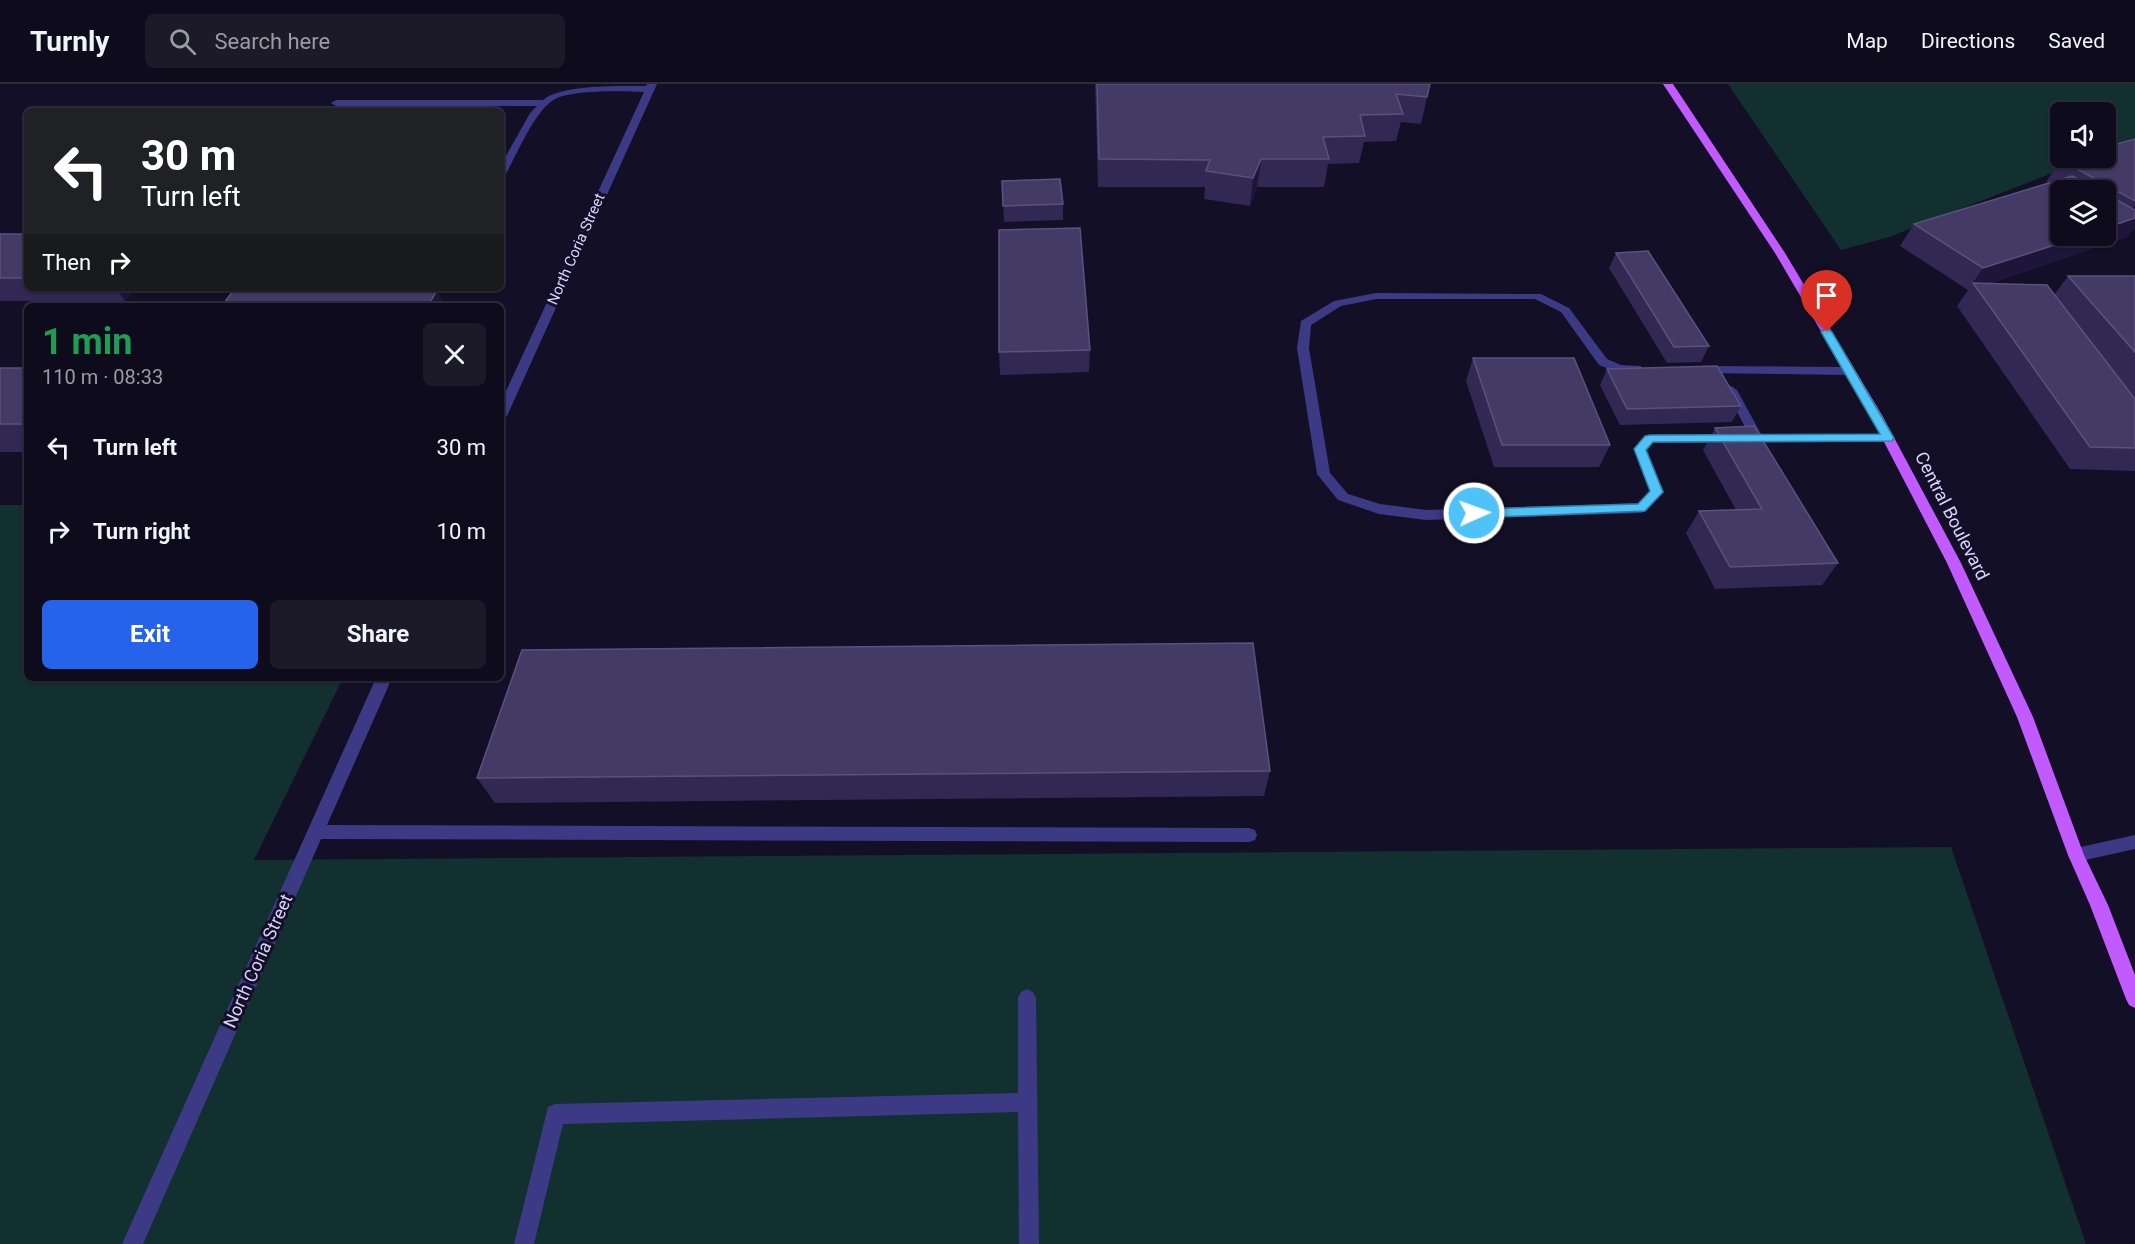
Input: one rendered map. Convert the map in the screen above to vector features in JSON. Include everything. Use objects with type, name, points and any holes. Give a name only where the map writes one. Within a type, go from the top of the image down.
[{"type":"main road","name":"Central Boulevard","points":[[1668,84],[1780,253],[1888,438],[1954,563],[2021,707],[2076,855],[2099,905],[2135,999]]},
{"type":"street","points":[[504,169],[535,113],[553,96],[604,88],[651,87]]},
{"type":"street","name":"North Coria Street","points":[[504,405],[651,87]]},
{"type":"street","points":[[336,103],[546,103]]},
{"type":"street","points":[[1653,369],[1619,369],[1603,362],[1565,310],[1537,296],[1376,296],[1338,303],[1305,324],[1303,348],[1324,474],[1343,496],[1379,510],[1426,515],[1641,508],[1657,492],[1640,449],[1650,439],[1888,438]]},
{"type":"street","points":[[1719,369],[1757,438]]},
{"type":"street","points":[[1688,370],[1850,371]]},
{"type":"street","name":"North Coria Street","points":[[132,1244],[383,681]]},
{"type":"street","points":[[315,832],[1249,835]]},
{"type":"street","points":[[2076,855],[2135,842]]},
{"type":"street","points":[[1027,998],[1029,1244]]},
{"type":"street","points":[[524,1244],[555,1114],[1028,1102]]},
{"type":"green space","points":[[1728,84],[2135,84],[2135,140],[2116,148],[2116,102],[2050,102],[2050,168],[2065,168],[1889,237],[1841,250]]},
{"type":"green space","points":[[0,505],[24,505],[24,681],[342,681],[254,860],[1951,847],[2086,1244],[0,1244]]},
{"type":"building","points":[[1097,84],[1430,84],[1427,97],[1396,94],[1403,114],[1360,115],[1365,136],[1323,137],[1329,159],[1261,159],[1253,178],[1206,171],[1210,160],[1099,159]]},
{"type":"building","points":[[2135,139],[2135,201],[2116,190],[2116,180],[2097,180],[2075,168],[2116,168],[2116,144]]},
{"type":"building","points":[[2072,176],[2080,180],[2059,180]]},
{"type":"building","points":[[1060,179],[1063,204],[1003,206],[1002,181]]},
{"type":"building","points":[[2050,183],[2052,246],[1983,268],[1914,224]]},
{"type":"building","points":[[2116,200],[2135,210],[2135,218],[2116,225]]},
{"type":"building","points":[[1080,228],[1090,350],[999,352],[999,230]]},
{"type":"building","points":[[0,234],[24,234],[24,278],[0,278]]},
{"type":"building","points":[[1648,251],[1709,346],[1674,347],[1616,253]]},
{"type":"building","points":[[2068,276],[2135,276],[2135,352]]},
{"type":"building","points":[[1973,283],[2047,285],[2135,399],[2135,448],[2090,447]]},
{"type":"building","points":[[233,291],[436,291],[430,303],[224,303]]},
{"type":"building","points":[[1473,358],[1574,358],[1610,445],[1502,445]]},
{"type":"building","points":[[1717,366],[1741,406],[1627,409],[1607,369]]},
{"type":"building","points":[[0,368],[24,368],[24,424],[0,424]]},
{"type":"building","points":[[1754,426],[1838,563],[1730,567],[1699,511],[1762,509],[1715,428]]},
{"type":"building","points":[[1253,643],[1270,771],[477,778],[522,650]]},
{"type":"route","points":[[1474,513],[1641,508],[1657,492],[1640,449],[1650,439],[1888,438],[1827,332]]}]
